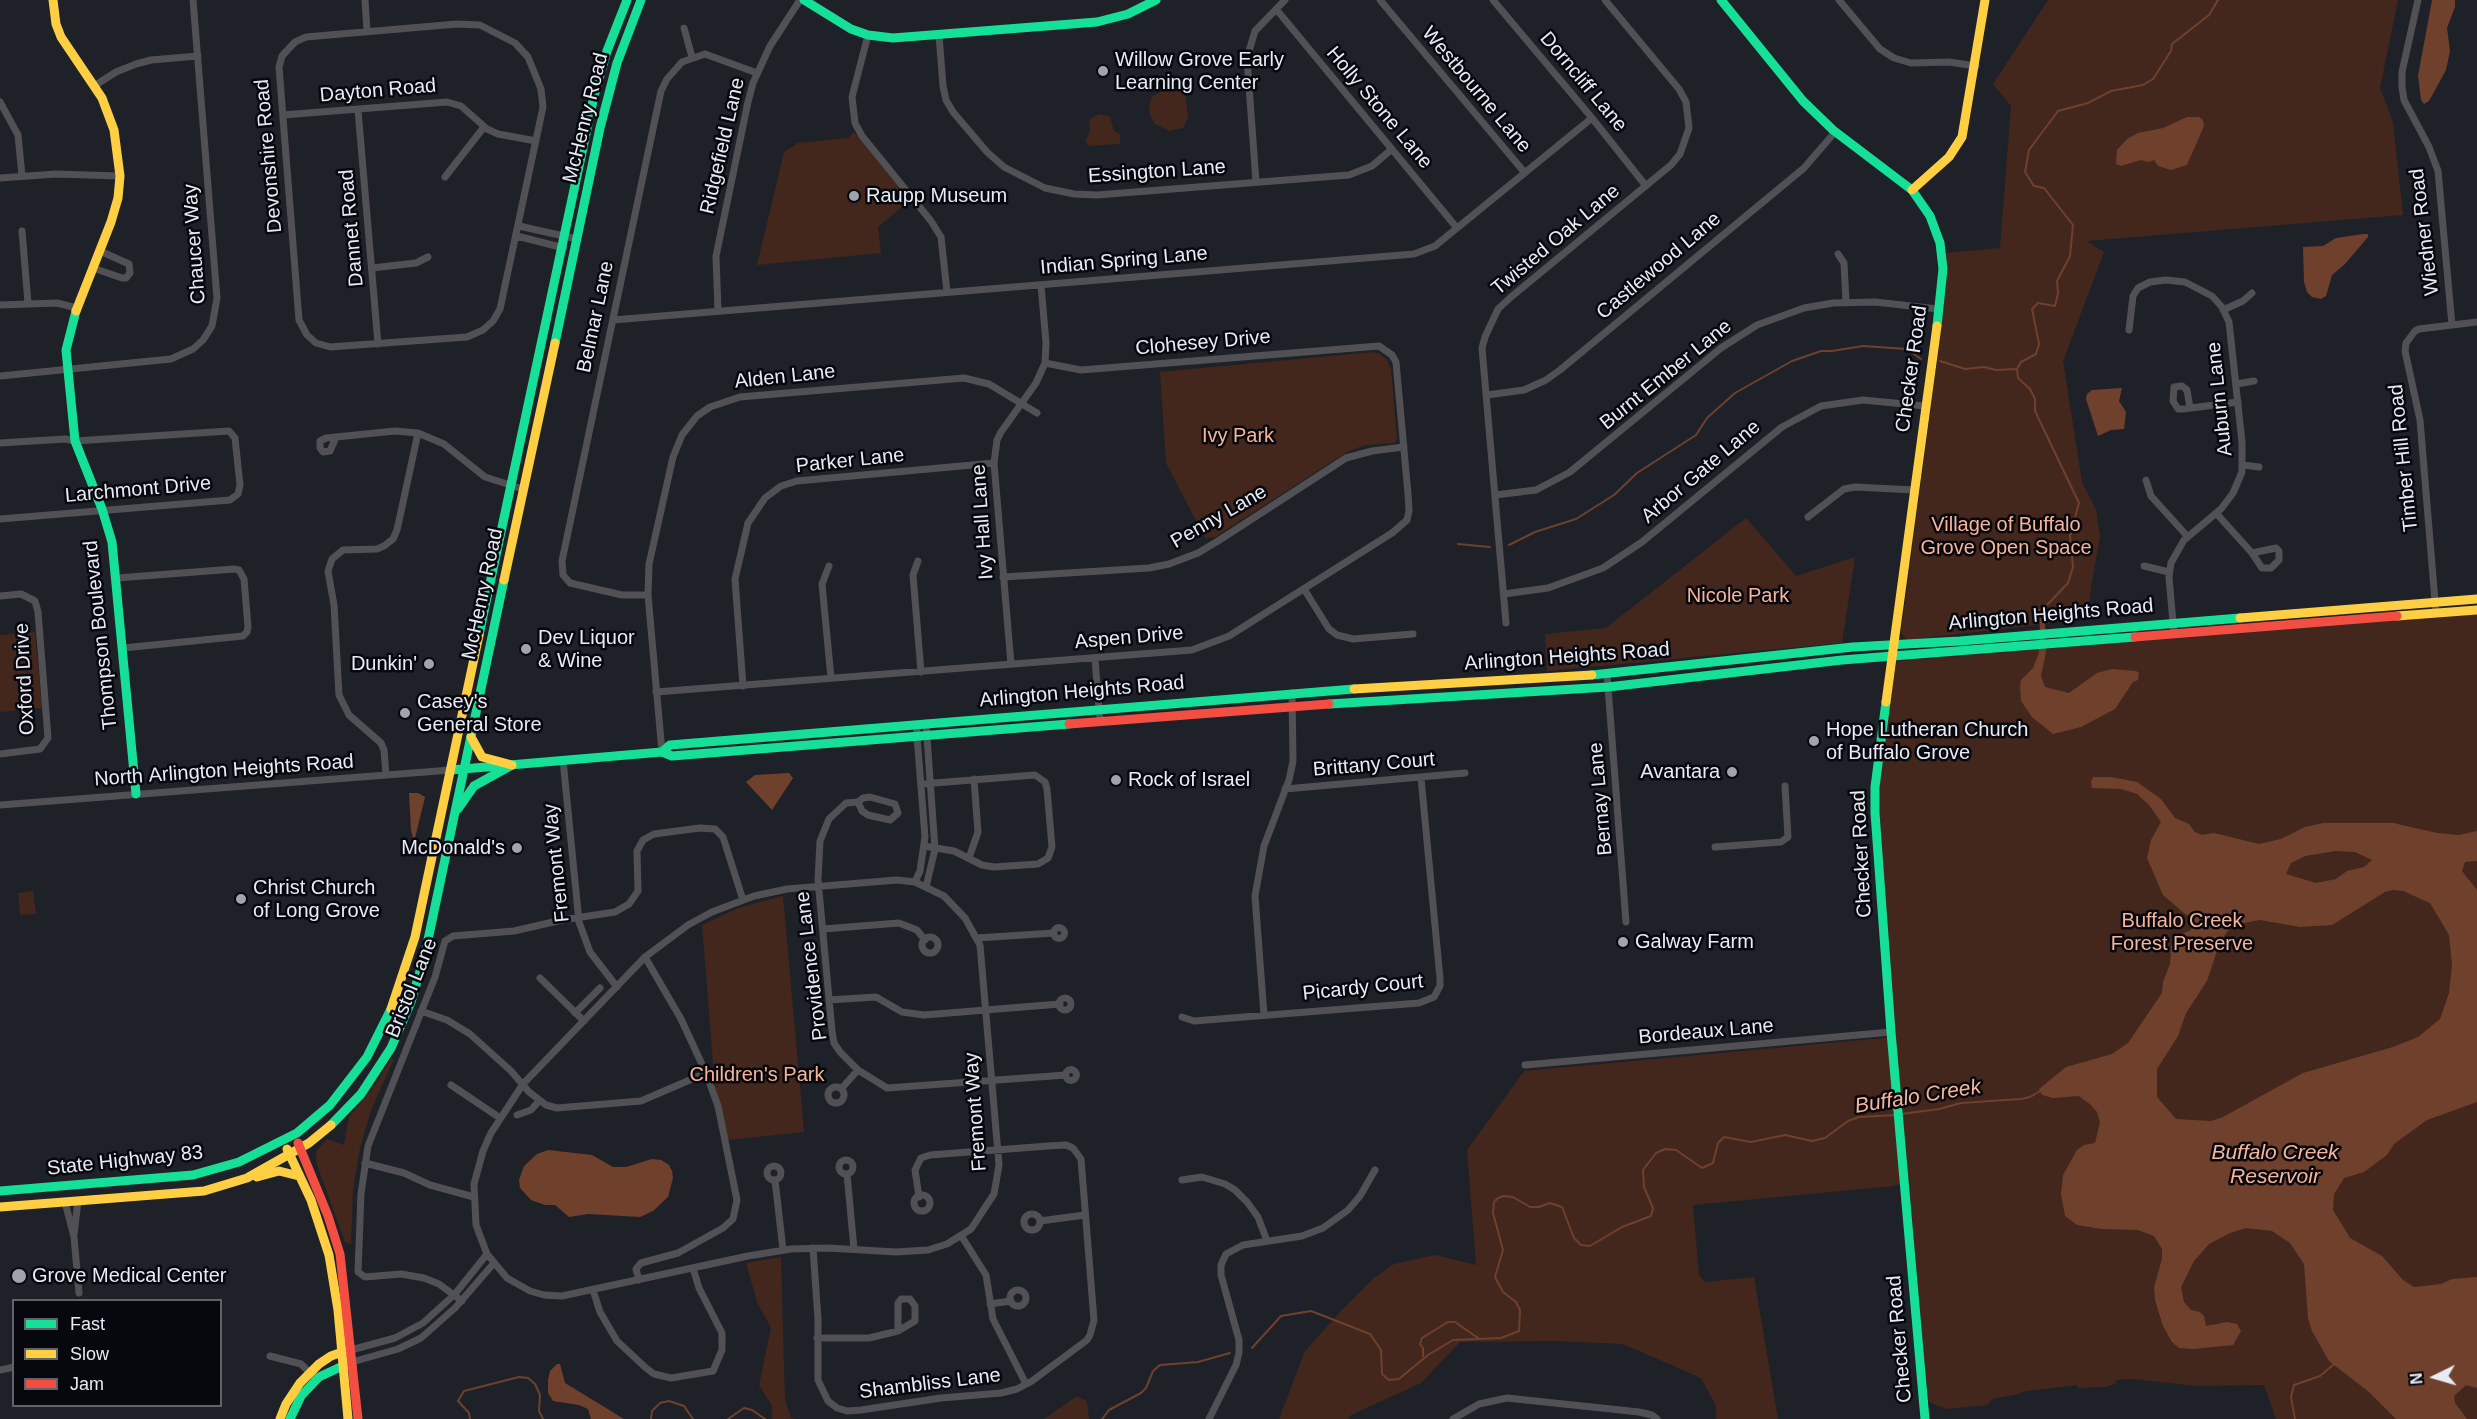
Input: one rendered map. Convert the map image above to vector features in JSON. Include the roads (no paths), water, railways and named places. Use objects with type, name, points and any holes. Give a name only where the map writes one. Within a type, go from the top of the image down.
[{"type":"main road","name":"Thompson Boulevard","points":[[53,0],[56,24],[61,38],[102,98],[114,130],[120,176],[118,198],[111,222],[68,336],[67,370],[75,441],[102,509],[112,542],[136,794]]},
{"type":"main road","name":"McHenry Road","points":[[283,1141],[294,1135],[330,1105],[367,1057],[396,999],[415,938],[594,96],[607,51],[627,0]]},
{"type":"main road","name":"McHenry Road","points":[[290,1155],[341,1116],[375,1074],[391,1048],[411,1002],[424,954],[465,769],[610,85],[628,30],[641,0]]},
{"type":"main road","points":[[802,0],[837,22],[868,35],[893,38],[1097,22],[1128,14],[1156,0]]},
{"type":"main road","name":"Checker Road","points":[[1721,0],[1803,101],[1835,132],[1912,190],[1930,216],[1940,243],[1943,269],[1875,787],[1898,1124],[1925,1419]]},
{"type":"main road","points":[[1912,190],[1949,157],[1962,137],[1976,66],[1985,0]]},
{"type":"main road","name":"Arlington Heights Road","points":[[662,752],[670,745],[1292,693],[1607,674],[1893,644],[2477,599]]},
{"type":"main road","name":"Arlington Heights Road","points":[[451,770],[662,752],[672,756],[1292,706],[1608,687],[1892,656],[2477,610]]},
{"type":"main road","points":[[1159,716],[1160,712],[1199,701]]},
{"type":"main road","points":[[471,737],[482,757],[512,765]]},
{"type":"main road","points":[[453,816],[474,786],[512,765]]},
{"type":"main road","points":[[294,1135],[328,1216],[340,1254],[348,1419]]},
{"type":"main road","points":[[310,1170],[311,1153],[316,1137]]},
{"type":"main road","points":[[283,1141],[310,1200],[329,1255],[346,1351]]},
{"type":"main road","name":"State Highway 83","points":[[0,1191],[193,1175],[239,1162],[283,1141]]},
{"type":"main road","points":[[247,1178],[290,1155]]},
{"type":"main road","points":[[247,1178],[279,1172],[299,1176]]},
{"type":"main road","name":"State Highway 83","points":[[0,1208],[174,1195],[204,1191],[247,1178]]},
{"type":"main road","points":[[290,1419],[313,1376],[332,1356],[346,1351]]},
{"type":"main road","points":[[280,1419],[286,1404],[300,1383],[347,1364]]},
{"type":"main road","points":[[347,1364],[358,1419]]},
{"type":"street","name":"Chaucer Way","points":[[0,376],[179,356],[203,340],[212,326],[217,298],[193,0]]},
{"type":"street","points":[[365,0],[367,31]]},
{"type":"street","name":"Ridgefield Lane","points":[[718,311],[716,256],[747,102],[770,46],[802,0]]},
{"type":"street","points":[[1256,182],[1247,58],[1255,31],[1285,0]]},
{"type":"street","name":"Westbourne Lane","points":[[1380,0],[1525,173]]},
{"type":"street","name":"Dorncliff Lane","points":[[1493,0],[1646,186]]},
{"type":"street","name":"Twisted Oak Lane","points":[[1506,622],[1482,348],[1490,323],[1498,309],[1671,165],[1680,154],[1689,128],[1686,102],[1679,89],[1605,0]]},
{"type":"street","points":[[1839,0],[1880,49],[1894,58],[1911,63],[1948,62],[1976,66]]},
{"type":"street","name":"Wiedner Road","points":[[2418,0],[2402,72],[2402,87],[2404,100],[2429,147],[2438,171],[2452,325]]},
{"type":"street","name":"Holly Stone Lane","points":[[1276,9],[1457,228]]},
{"type":"street","name":"Devonshire Road","points":[[457,24],[480,25],[515,43],[528,57],[541,89],[543,107],[500,309],[493,321],[483,330],[467,337],[330,347],[311,339],[301,326],[279,67],[282,56],[295,42],[312,36],[367,31],[457,24]]},
{"type":"street","points":[[684,28],[692,57],[705,54],[757,73]]},
{"type":"street","points":[[868,35],[852,97],[855,123],[862,136],[931,221],[941,237],[947,292]]},
{"type":"street","name":"Essington Lane","points":[[939,35],[943,86],[946,100],[953,112],[987,152],[1004,167],[1045,188],[1097,195],[1349,175],[1372,166],[1392,149]]},
{"type":"street","points":[[94,86],[116,72],[136,64],[151,60],[198,56]]},
{"type":"street","name":"Belmar Lane","points":[[648,595],[622,595],[575,585],[564,578],[562,568],[661,91],[673,69],[692,57]]},
{"type":"street","points":[[0,102],[18,135],[22,176]]},
{"type":"street","name":"Dayton Road","points":[[283,115],[447,102],[461,106],[484,127],[498,134],[536,141]]},
{"type":"street","name":"Dannet Road","points":[[358,110],[378,344]]},
{"type":"street","name":"Indian Spring Lane","points":[[612,320],[1414,254],[1435,246],[1592,118]]},
{"type":"street","points":[[445,177],[484,127]]},
{"type":"street","name":"Castlewood Lane","points":[[1486,395],[1524,390],[1546,380],[1804,168],[1835,132]]},
{"type":"street","points":[[0,178],[56,174],[120,176]]},
{"type":"street","points":[[519,226],[577,239]]},
{"type":"street","points":[[22,231],[28,303]]},
{"type":"street","points":[[517,236],[574,250]]},
{"type":"street","points":[[93,268],[122,278],[126,278],[130,273],[129,264],[100,251]]},
{"type":"street","points":[[1838,254],[1844,264],[1846,302]]},
{"type":"street","points":[[372,268],[416,263],[428,257]]},
{"type":"street","points":[[2129,330],[2133,296],[2138,288],[2151,282],[2166,280],[2185,282],[2212,296],[2223,310],[2243,302],[2252,293]]},
{"type":"street","name":"Ivy Hall Lane","points":[[1011,664],[994,463],[997,440],[1036,383],[1045,363],[1046,343],[1041,285]]},
{"type":"street","name":"Burnt Ember Lane","points":[[1495,495],[1536,489],[1570,472],[1721,348],[1757,325],[1804,308],[1846,302],[1875,302],[1938,309]]},
{"type":"street","points":[[0,305],[57,303],[77,308]]},
{"type":"street","name":"Auburn Lane","points":[[2174,634],[2169,572],[2176,552],[2188,537],[2216,513],[2239,484],[2243,465],[2229,322],[2223,310]]},
{"type":"street","name":"Timber Hill Road","points":[[2436,613],[2420,420],[2405,351],[2406,343],[2415,331],[2477,322]]},
{"type":"street","name":"Aspen Drive","points":[[656,692],[1192,650],[1229,636],[1392,533],[1407,520],[1408,494],[1396,362],[1379,346],[1363,347]]},
{"type":"street","name":"Clohesey Drive","points":[[1045,363],[1081,370],[1363,347]]},
{"type":"street","name":"Alden Lane","points":[[662,752],[648,595],[650,564],[673,457],[688,426],[710,407],[740,397],[964,378],[989,384],[1037,414]]},
{"type":"street","points":[[2236,384],[2254,381]]},
{"type":"street","name":"Arbor Gate Lane","points":[[1504,594],[1548,588],[1603,568],[1642,542],[1782,427],[1821,406],[1863,400],[1925,405]]},
{"type":"street","points":[[2190,408],[2238,402]]},
{"type":"street","name":"Larchmont Drive","points":[[0,519],[230,500],[239,491],[235,438],[229,431],[75,441]]},
{"type":"street","points":[[336,437],[395,431],[418,433],[444,444],[485,477],[523,489]]},
{"type":"street","points":[[386,775],[384,750],[381,743],[349,715],[339,695],[334,605],[328,571],[332,559],[343,550],[377,549],[393,539],[397,530],[418,433]]},
{"type":"street","points":[[0,443],[65,439],[75,441]]},
{"type":"street","name":"Penny Lane","points":[[1003,578],[1149,568],[1169,564],[1198,553],[1346,458],[1372,451],[1404,447]]},
{"type":"street","name":"Parker Lane","points":[[743,686],[735,579],[748,523],[765,498],[781,486],[796,481],[994,463]]},
{"type":"street","points":[[2243,465],[2259,467]]},
{"type":"street","points":[[2146,480],[2151,496],[2188,537]]},
{"type":"street","points":[[1809,517],[1844,489],[1855,487],[1914,490]]},
{"type":"street","points":[[2216,513],[2252,553]]},
{"type":"street","points":[[918,561],[913,574],[921,672]]},
{"type":"street","points":[[829,566],[822,584],[831,678]]},
{"type":"street","points":[[2144,566],[2169,572]]},
{"type":"street","points":[[117,578],[234,569],[239,570],[244,579],[248,627],[243,636],[123,648]]},
{"type":"street","points":[[1304,589],[1329,629],[1337,635],[1353,639],[1413,634]]},
{"type":"street","name":"Oxford Drive","points":[[0,596],[21,594],[35,602],[38,612],[48,738],[46,744],[40,749],[0,754]]},
{"type":"street","points":[[1095,659],[1100,721]]},
{"type":"street","name":"Bernay Lane","points":[[1607,674],[1626,922]]},
{"type":"street","points":[[1264,1015],[1255,896],[1264,846],[1293,761],[1292,693]]},
{"type":"street","points":[[921,724],[931,783],[935,849],[926,886]]},
{"type":"street","points":[[915,882],[920,871],[924,846],[923,736]]},
{"type":"street","name":"Fremont Way","points":[[563,760],[579,918],[583,936],[590,952],[617,987]]},
{"type":"street","name":"North Arlington Heights Road","points":[[0,805],[451,770]]},
{"type":"street","name":"Brittany Court","points":[[1285,789],[1465,773]]},
{"type":"street","points":[[922,784],[1026,775],[1041,778],[1047,789],[1052,847],[1048,858],[1038,864],[994,867],[982,865],[954,851],[924,846]]},
{"type":"street","name":"Picardy Court","points":[[1182,1017],[1194,1021],[1419,1003],[1434,997],[1440,986],[1440,978],[1422,778]]},
{"type":"street","points":[[969,858],[978,832],[974,779]]},
{"type":"street","points":[[1714,847],[1781,842],[1788,837],[1785,786]]},
{"type":"street","name":"Providence Lane","points":[[858,802],[862,811],[868,815],[890,820],[898,813],[897,806],[892,802],[867,797],[858,802],[843,804],[826,824],[818,849],[819,886],[834,1043],[858,1070],[887,1088],[1066,1075]]},
{"type":"street","name":"Bristol Lane","points":[[455,1294],[424,1278],[401,1274],[365,1277],[360,1274],[358,1224],[365,1163],[375,1124],[435,977],[443,946],[448,938],[514,931],[615,912],[636,897],[639,884],[638,851],[645,838],[654,834],[700,828],[715,829],[723,837],[744,900]]},
{"type":"street","name":"Fremont Way","points":[[897,880],[915,882],[944,896],[965,918],[977,938],[983,968],[999,1165],[994,1194],[980,1219],[962,1237],[947,1245],[928,1250],[896,1252],[813,1248],[783,1250],[562,1296],[544,1295],[517,1285],[494,1263],[487,1254],[476,1225],[474,1197],[480,1159],[491,1133],[523,1084],[645,957],[688,925],[712,912],[744,900],[787,889],[897,880]]},
{"type":"street","points":[[823,929],[899,923],[917,930],[925,940]]},
{"type":"street","points":[[977,938],[1054,933]]},
{"type":"street","points":[[639,1280],[636,1269],[641,1263],[678,1253],[733,1220],[737,1200],[718,1106],[706,1073],[681,1019],[645,957]]},
{"type":"street","points":[[540,978],[584,1021]]},
{"type":"street","points":[[575,1013],[600,988]]},
{"type":"street","points":[[829,1000],[876,996],[902,1012],[913,1015],[1060,1004]]},
{"type":"street","points":[[421,1011],[447,1020],[470,1034],[539,1101],[557,1108],[628,1103],[654,1096],[706,1073]]},
{"type":"street","name":"Bordeaux Lane","points":[[1525,1065],[1891,1032]]},
{"type":"street","points":[[841,1089],[858,1070]]},
{"type":"street","points":[[451,1085],[500,1118]]},
{"type":"street","points":[[517,1115],[531,1110],[539,1101]]},
{"type":"street","name":"Shambliss Lane","points":[[813,1248],[819,1380],[822,1392],[837,1408],[847,1411],[941,1398],[1001,1393],[1026,1384],[1077,1348],[1090,1335],[1094,1320],[1081,1159],[1071,1147],[998,1149]]},
{"type":"street","points":[[919,1197],[915,1170],[921,1158],[930,1155],[998,1149]]},
{"type":"street","points":[[365,1163],[405,1173],[430,1185],[474,1197]]},
{"type":"street","points":[[1209,1419],[1236,1365],[1239,1353],[1239,1340],[1221,1275],[1222,1259],[1236,1247],[1302,1236],[1332,1223],[1355,1202],[1375,1170]]},
{"type":"street","points":[[848,1174],[854,1249]]},
{"type":"street","points":[[1182,1180],[1202,1177],[1225,1184],[1235,1190],[1258,1217],[1267,1241]]},
{"type":"street","points":[[775,1180],[783,1250]]},
{"type":"street","points":[[74,1237],[78,1201]]},
{"type":"street","points":[[65,1202],[74,1237],[79,1293]]},
{"type":"street","points":[[1040,1221],[1085,1215]]},
{"type":"street","points":[[962,1237],[986,1275],[993,1319],[1026,1384]]},
{"type":"street","points":[[346,1351],[395,1338],[418,1326],[455,1294],[487,1254]]},
{"type":"street","points":[[347,1364],[399,1349],[421,1338],[462,1301],[494,1263]]},
{"type":"street","points":[[593,1290],[600,1312],[617,1341],[654,1374],[671,1378],[713,1371],[722,1350],[722,1333],[699,1288],[693,1268]]},
{"type":"street","points":[[455,1294],[462,1301]]},
{"type":"street","points":[[817,1338],[869,1338],[898,1332],[911,1326],[915,1319],[914,1304],[910,1299],[901,1299],[898,1303],[898,1332]]},
{"type":"street","points":[[990,1304],[1011,1301]]},
{"type":"street","points":[[418,1326],[421,1338]]},
{"type":"street","points":[[270,1356],[301,1364],[313,1376]]},
{"type":"street","points":[[1453,1419],[1488,1400],[1507,1398],[1639,1412],[1652,1415],[1657,1419]]},
{"type":"water","points":[[2432,0],[2455,0],[2455,7],[2447,28],[2450,51],[2446,70],[2429,101],[2424,104],[2421,100],[2418,76]]},
{"type":"water","points":[[2187,117],[2199,117],[2203,120],[2204,126],[2187,165],[2171,170],[2158,166],[2154,160],[2149,162],[2141,160],[2121,166],[2116,164],[2117,150],[2127,139],[2138,133],[2163,128]]},
{"type":"water","points":[[2368,234],[2368,237],[2345,264],[2332,275],[2326,296],[2321,299],[2312,297],[2307,292],[2304,282],[2303,247],[2323,246],[2336,238]]},
{"type":"water","points":[[2122,388],[2119,401],[2126,412],[2124,429],[2111,430],[2098,436],[2086,399],[2087,394],[2092,390]]},
{"type":"water","points":[[2040,615],[2045,622],[2046,652],[2041,676],[2045,687],[2069,693],[2097,673],[2112,669],[2139,673],[2138,680],[2133,682],[2115,709],[2081,727],[2053,734],[2032,717],[2021,701],[2020,686],[2021,680],[2033,668],[2039,653]]},
{"type":"water","points":[[789,773],[793,778],[772,810],[746,782],[755,775]]},
{"type":"water","name":"Buffalo Creek Reservoir","points":[[2093,777],[2111,777],[2137,782],[2161,799],[2175,818],[2189,824],[2195,832],[2202,835],[2214,833],[2259,844],[2281,839],[2305,827],[2323,823],[2393,823],[2437,833],[2459,835],[2477,831],[2477,861],[2465,862],[2462,871],[2477,890],[2477,1102],[2427,1120],[2394,1144],[2387,1155],[2364,1172],[2344,1178],[2334,1194],[2333,1210],[2350,1238],[2382,1256],[2403,1280],[2414,1287],[2441,1284],[2452,1279],[2477,1277],[2477,1388],[2466,1385],[2454,1396],[2455,1403],[2467,1419],[2396,1419],[2369,1392],[2329,1361],[2312,1331],[2308,1318],[2304,1264],[2290,1243],[2272,1231],[2246,1228],[2230,1233],[2209,1244],[2194,1261],[2181,1287],[2184,1302],[2191,1310],[2200,1312],[2204,1316],[2206,1326],[2227,1322],[2237,1324],[2241,1331],[2233,1345],[2179,1348],[2172,1342],[2163,1326],[2155,1300],[2154,1287],[2162,1259],[2162,1249],[2154,1236],[2138,1230],[2102,1229],[2077,1225],[2065,1216],[2061,1194],[2063,1175],[2077,1150],[2084,1145],[2095,1143],[2100,1122],[2097,1112],[2079,1096],[2053,1098],[2042,1095],[2039,1089],[2066,1067],[2112,1054],[2128,1043],[2162,993],[2163,982],[2170,964],[2171,947],[2177,936],[2191,930],[2194,918],[2185,914],[2163,895],[2147,858],[2151,840],[2161,822],[2149,805],[2137,794],[2121,789],[2092,788]],"holes":[[[2336,851],[2355,852],[2372,860],[2364,867],[2347,871],[2336,879],[2316,883],[2286,874],[2291,863],[2305,856]],[[2403,891],[2430,903],[2449,935],[2452,965],[2449,993],[2440,1019],[2418,1037],[2393,1047],[2303,1073],[2223,1117],[2211,1121],[2176,1119],[2157,1097],[2157,1069],[2178,1036],[2186,1013],[2207,981],[2220,942],[2232,925],[2260,920],[2300,927],[2332,925],[2385,892]]]},
{"type":"water","points":[[409,793],[418,793],[425,797],[414,842],[411,830]]},
{"type":"water","points":[[548,1150],[592,1155],[613,1167],[626,1167],[652,1159],[661,1160],[669,1165],[672,1171],[673,1178],[668,1197],[653,1211],[640,1217],[588,1214],[569,1217],[555,1205],[545,1205],[531,1200],[520,1188],[519,1180],[524,1166],[537,1154]]},
{"type":"water","points":[[560,1364],[565,1383],[624,1419],[591,1419],[588,1409],[579,1405],[553,1401],[548,1393],[548,1380],[550,1371]]},
{"type":"waterway","name":"Buffalo Creek","points":[[2040,617],[2039,610],[2068,583],[2073,567],[2070,536],[2079,503],[2035,411],[2035,399],[2030,389],[2018,378],[2017,369],[2021,362],[2036,354],[2039,344],[2032,309],[2038,303],[2055,306],[2058,293],[2057,281],[2070,256],[2073,225],[2044,188],[2034,186],[2025,172],[2029,150],[2058,111],[2088,103],[2111,91],[2143,85],[2153,79],[2171,51],[2172,44],[2209,15],[2218,0]]},
{"type":"waterway","points":[[1509,545],[1535,532],[1576,519],[1614,495],[1637,473],[1696,435],[1707,418],[1735,393],[1792,361],[1821,351],[1863,346],[1907,349],[1921,359]]},
{"type":"waterway","points":[[1940,361],[1965,369],[1984,367],[1996,370],[2017,369]]},
{"type":"waterway","points":[[1458,544],[1490,547]]},
{"type":"waterway","name":"Buffalo Creek","points":[[1901,1114],[1939,1109],[1961,1103],[2021,1099],[2042,1090]]},
{"type":"waterway","name":"Buffalo Creek","points":[[1252,1348],[1281,1316],[1311,1311],[1370,1334],[1381,1350],[1382,1374],[1389,1380],[1399,1379],[1428,1355],[1453,1340],[1501,1338],[1519,1331],[1520,1310],[1516,1302],[1503,1292],[1495,1277],[1503,1250],[1493,1213],[1494,1202],[1498,1198],[1513,1197],[1530,1207],[1550,1203],[1562,1207],[1574,1238],[1581,1245],[1590,1246],[1622,1227],[1651,1216],[1653,1208],[1644,1187],[1643,1170],[1656,1153],[1665,1149],[1676,1150],[1702,1168],[1713,1163],[1718,1143],[1724,1137],[1751,1142],[1785,1135],[1812,1141],[1825,1138],[1848,1121],[1859,1117],[1896,1115]]},
{"type":"waterway","points":[[1423,1356],[1423,1348],[1420,1344],[1422,1338],[1448,1322],[1455,1322],[1478,1338]]},
{"type":"waterway","name":"Buffalo Creek","points":[[1102,1419],[1109,1410],[1141,1393],[1146,1388],[1153,1371],[1160,1365],[1198,1362],[1230,1353]]},
{"type":"waterway","name":"Buffalo Creek","points":[[2295,1419],[2291,1397],[2294,1385],[2320,1376],[2333,1365]]},
{"type":"waterway","name":"Buffalo Creek","points":[[470,1419],[469,1413],[458,1401],[464,1391],[519,1377],[528,1378],[535,1384],[540,1395],[539,1411],[543,1419]]},
{"type":"waterway","name":"Buffalo Creek","points":[[651,1419],[652,1411],[660,1403],[669,1401],[684,1406],[693,1419]]},
{"type":"waterway","name":"Buffalo Creek","points":[[728,1419],[744,1408],[752,1410],[765,1419]]},
{"type":"place","name":"Willow Grove Early Learning Center","points":[[1103,71]]},
{"type":"place","name":"Raupp Museum","points":[[854,196]]},
{"type":"place","name":"Dev Liquor & Wine","points":[[526,649]]},
{"type":"place","name":"Dunkin'","points":[[429,664]]},
{"type":"place","name":"Casey's General Store","points":[[405,713]]},
{"type":"place","name":"Hope Lutheran Church of Buffalo Grove","points":[[1814,741]]},
{"type":"place","name":"Avantara","points":[[1732,772]]},
{"type":"place","name":"Rock of Israel","points":[[1116,780]]},
{"type":"place","name":"McDonald's","points":[[517,848]]},
{"type":"place","name":"Christ Church of Long Grove","points":[[241,899]]},
{"type":"place","name":"Galway Farm","points":[[1623,942]]},
{"type":"place","name":"Grove Medical Center","points":[[19,1276]]},
{"type":"park label","name":"Ivy Park","points":[[1238,436]]},
{"type":"park label","name":"Village of Buffalo Grove Open Space","points":[[2006,536]]},
{"type":"park label","name":"Nicole Park","points":[[1738,596]]},
{"type":"park label","name":"Buffalo Creek Forest Preserve","points":[[2182,932]]},
{"type":"park label","name":"Children's Park","points":[[757,1075]]}]
